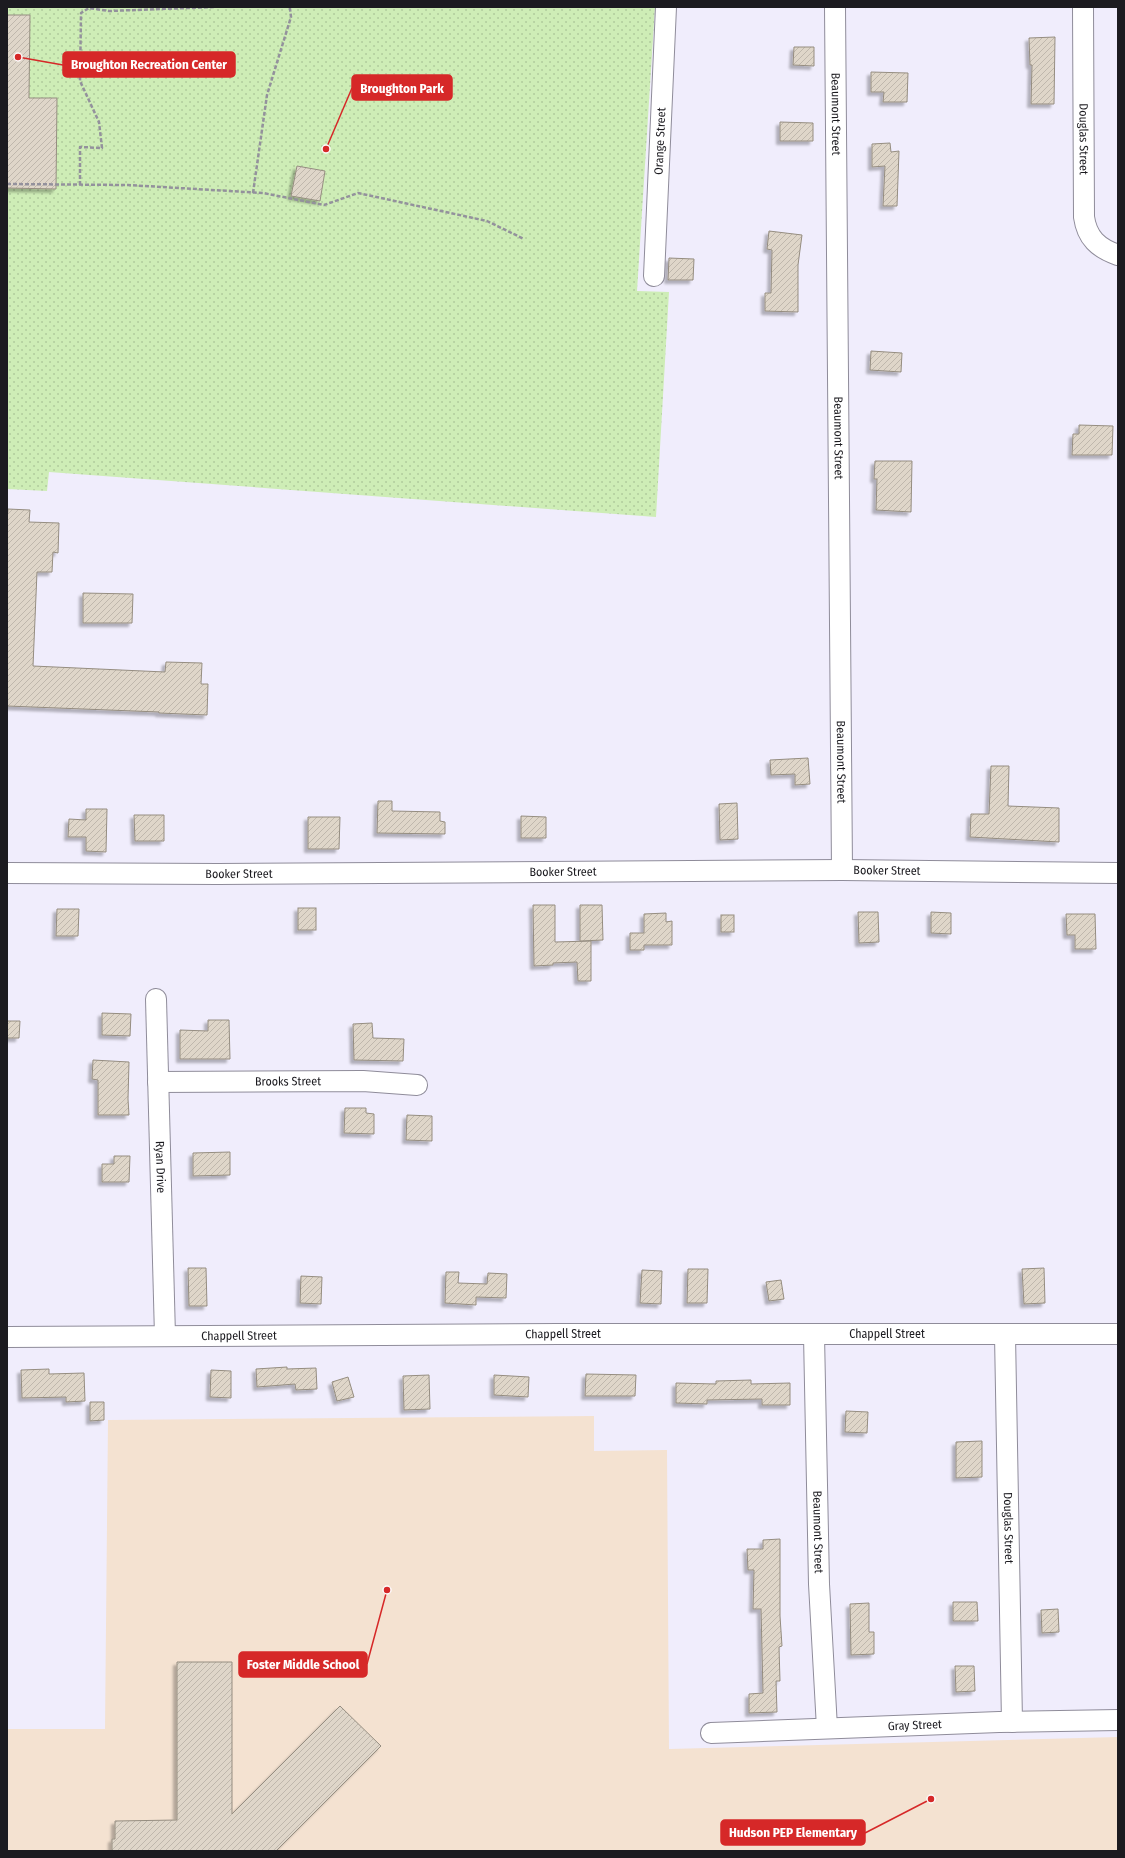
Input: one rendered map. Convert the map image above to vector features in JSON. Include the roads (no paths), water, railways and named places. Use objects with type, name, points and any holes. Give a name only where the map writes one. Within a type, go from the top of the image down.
[{"type":"street","name":"Orange Street","points":[[654,276],[666,7]]},
{"type":"street","name":"Beaumont Street","points":[[835,7],[842,870]]},
{"type":"street","name":"Douglas Street","points":[[1083,7],[1084,217],[1087,231],[1094,242],[1104,250],[1118,255]]},
{"type":"street","name":"Booker Street","points":[[7,873],[226,874],[842,870],[1118,873]]},
{"type":"street","name":"Ryan Drive","points":[[156,999],[165,1336]]},
{"type":"street","name":"Brooks Street","points":[[158,1082],[363,1081],[417,1085]]},
{"type":"street","name":"Chappell Street","points":[[7,1337],[1118,1334]]},
{"type":"street","name":"Beaumont Street","points":[[814,1335],[819,1584],[827,1728]]},
{"type":"street","name":"Douglas Street","points":[[1005,1335],[1012,1722]]},
{"type":"street","name":"Gray Street","points":[[711,1733],[1012,1722],[1118,1720]]},
{"type":"place","name":"Broughton Recreation Center","points":[[18,57]]},
{"type":"place","name":"Broughton Park","points":[[326,149]]},
{"type":"place","name":"Foster Middle School","points":[[387,1590]]},
{"type":"place","name":"Hudson PEP Elementary","points":[[931,1799]]}]
